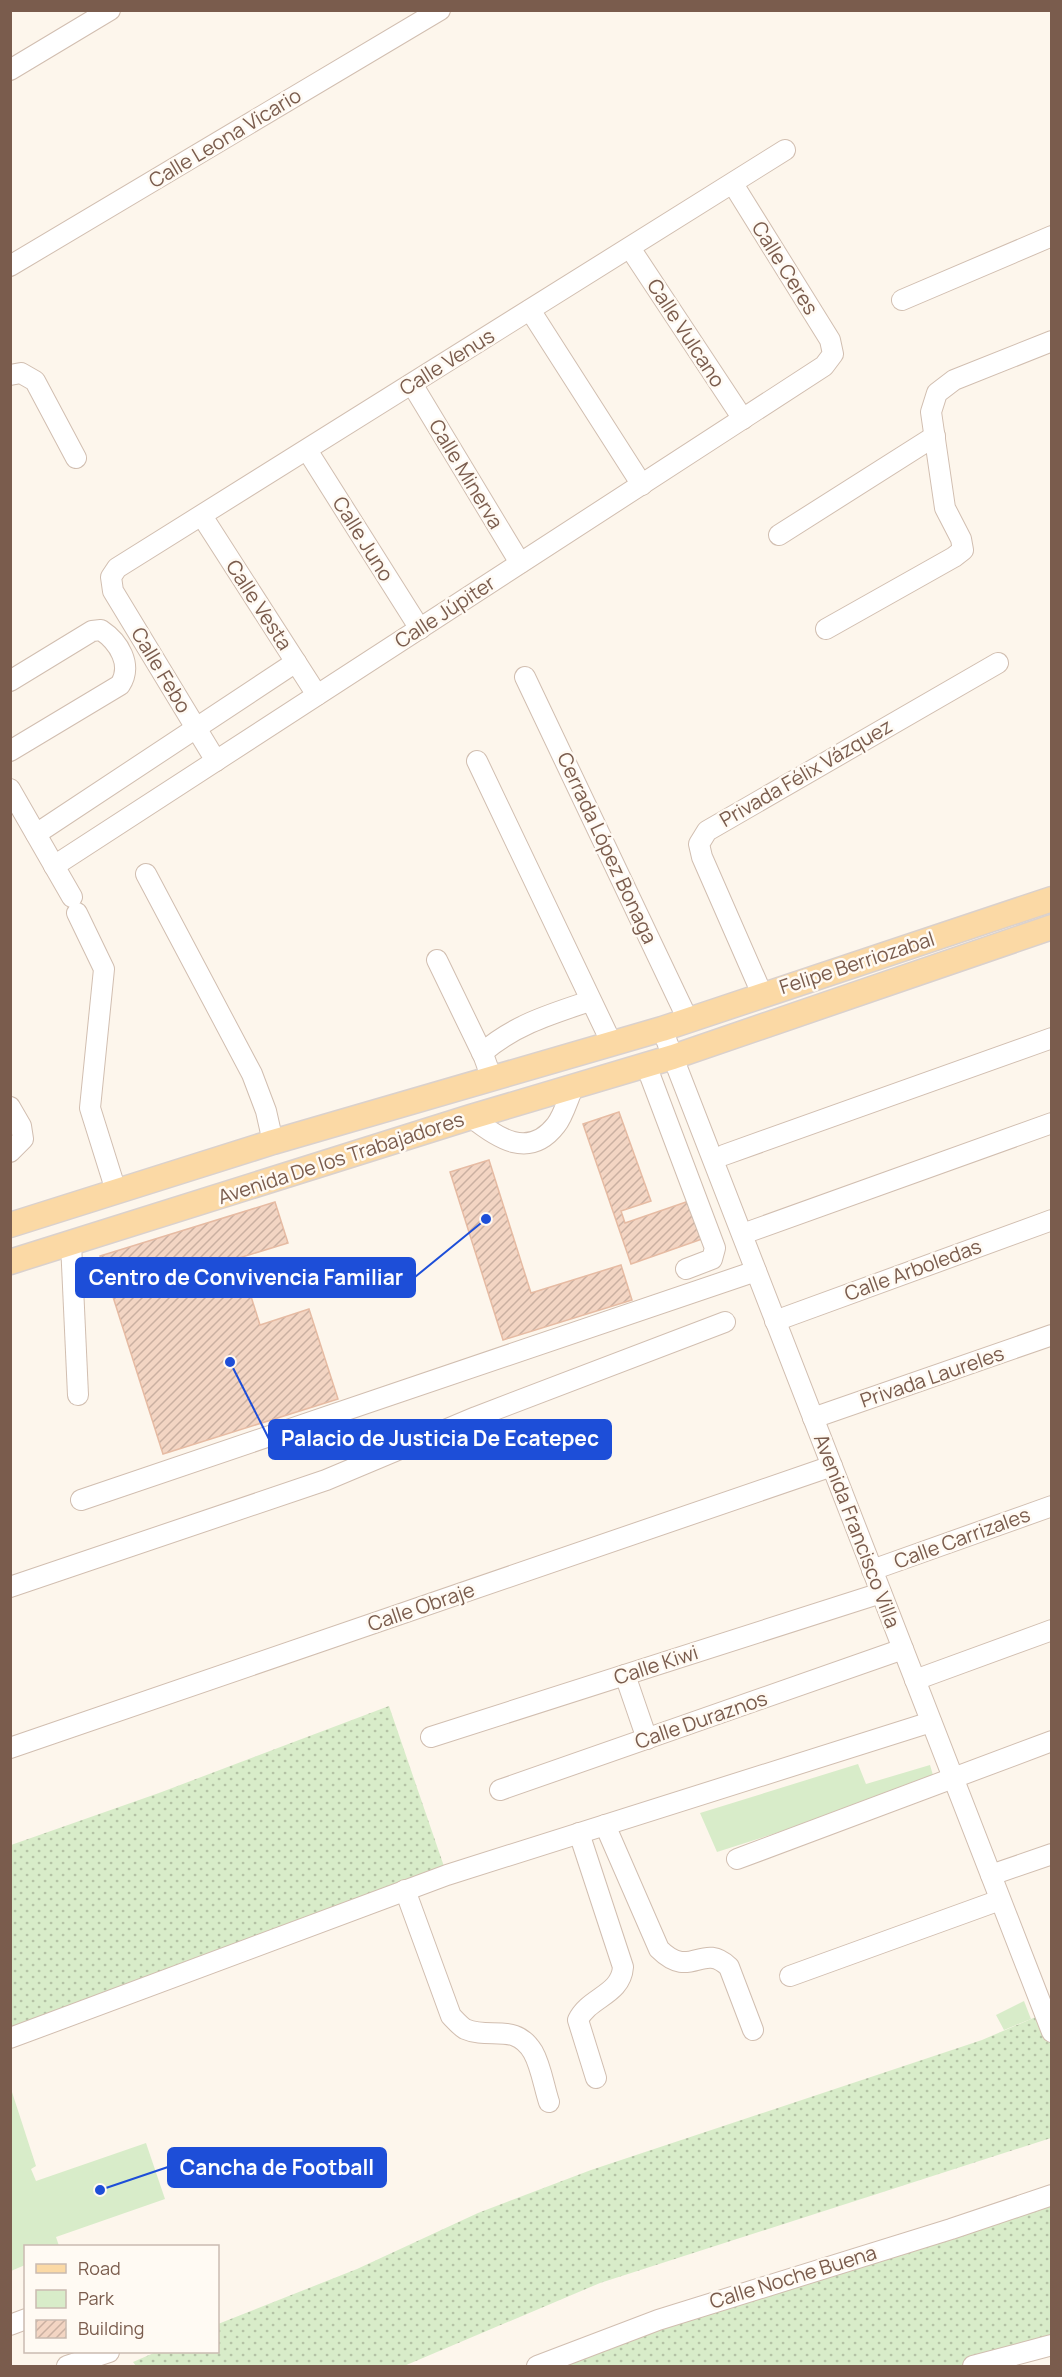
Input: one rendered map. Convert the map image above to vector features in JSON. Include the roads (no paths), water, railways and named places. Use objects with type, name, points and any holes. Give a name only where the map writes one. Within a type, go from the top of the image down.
[{"type":"main road","name":"Felipe Berriozabal","points":[[662,1029],[1052,899]]},
{"type":"main road","name":"Felipe Berriozabal","points":[[673,1057],[1052,927]]},
{"type":"main road","name":"Avenida De los Trabajadores","points":[[10,1225],[273,1143],[662,1029]]},
{"type":"main road","name":"Avenida De los Trabajadores","points":[[10,1262],[471,1117],[673,1057]]},
{"type":"street","points":[[10,70],[110,10]]},
{"type":"street","name":"Calle Leona Vicario","points":[[10,266],[440,10]]},
{"type":"street","name":"Calle Venus","points":[[111,577],[117,568],[785,150]]},
{"type":"street","name":"Calle Ceres","points":[[733,184],[830,340],[833,354]]},
{"type":"street","points":[[902,300],[1052,236]]},
{"type":"street","name":"Calle Vulcano","points":[[630,248],[743,419]]},
{"type":"street","points":[[531,310],[642,485]]},
{"type":"street","points":[[826,629],[954,557],[963,549],[961,539],[945,508],[931,412],[937,393],[954,380],[1052,341]]},
{"type":"street","name":"Calle Júpiter","points":[[54,866],[824,366],[833,354]]},
{"type":"street","points":[[10,375],[21,373],[35,381],[76,458]]},
{"type":"street","name":"Calle Minerva","points":[[412,384],[520,563]]},
{"type":"street","points":[[779,535],[934,436]]},
{"type":"street","name":"Calle Juno","points":[[307,450],[420,628]]},
{"type":"street","name":"Calle Vesta","points":[[202,516],[317,695]]},
{"type":"street","name":"Calle Febo","points":[[111,577],[113,591],[216,761]]},
{"type":"street","points":[[10,681],[92,631],[101,630],[110,635],[127,665],[126,675],[120,684],[10,751]]},
{"type":"street","points":[[36,834],[296,662]]},
{"type":"street","name":"Privada Félix Vázquez","points":[[762,994],[702,857],[699,844],[707,831],[998,663]]},
{"type":"street","name":"Cerrada López Bonaga","points":[[525,677],[688,1020]]},
{"type":"street","points":[[477,761],[612,1044]]},
{"type":"street","points":[[10,789],[75,905],[104,969],[90,1108],[116,1191]]},
{"type":"street","points":[[146,874],[252,1074],[266,1111],[273,1143]]},
{"type":"street","points":[[437,960],[482,1053],[492,1079]]},
{"type":"street","points":[[482,1053],[500,1037],[529,1022],[590,1001]]},
{"type":"street","name":"Avenida Francisco Villa","points":[[662,1029],[759,1267],[776,1321],[813,1418],[1052,2032]]},
{"type":"street","points":[[724,1155],[1052,1038]]},
{"type":"street","points":[[645,1065],[715,1248],[712,1259],[686,1269]]},
{"type":"street","points":[[471,1117],[493,1135],[509,1143],[527,1143],[542,1138],[557,1124],[574,1086]]},
{"type":"street","points":[[10,1107],[21,1126],[23,1139],[10,1152]]},
{"type":"street","points":[[751,1232],[1052,1123]]},
{"type":"street","points":[[81,1500],[759,1267],[751,1232],[713,1127]]},
{"type":"street","name":"Calle Arboledas","points":[[776,1321],[1052,1220]]},
{"type":"street","points":[[71,1243],[78,1395]]},
{"type":"street","points":[[10,1587],[327,1480],[476,1417],[725,1322]]},
{"type":"street","name":"Privada Laureles","points":[[813,1418],[1052,1335]]},
{"type":"street","name":"Calle Obraje","points":[[10,1748],[832,1466]]},
{"type":"street","name":"Calle Carrizales","points":[[872,1570],[1052,1506]]},
{"type":"street","name":"Calle Kiwi","points":[[431,1737],[881,1593]]},
{"type":"street","points":[[915,1680],[1052,1630]]},
{"type":"street","name":"Calle Duraznos","points":[[500,1790],[903,1649]]},
{"type":"street","points":[[625,1675],[647,1739]]},
{"type":"street","points":[[10,2038],[405,1890],[931,1722]]},
{"type":"street","points":[[737,1859],[1052,1741]]},
{"type":"street","points":[[605,1825],[659,1949],[670,1961],[685,1964],[709,1956],[722,1960],[729,1967],[753,2030]]},
{"type":"street","points":[[579,1833],[623,1967],[622,1980],[582,2012],[578,2020],[596,2078]]},
{"type":"street","points":[[991,1875],[1052,1854]]},
{"type":"street","points":[[405,1890],[451,2016],[463,2028],[478,2032],[502,2031],[519,2037],[533,2052],[549,2102]]},
{"type":"street","points":[[790,1976],[1000,1900]]},
{"type":"street","name":"Calle Noche Buena","points":[[537,2367],[658,2320],[951,2229],[1052,2195]]},
{"type":"street","points":[[973,2367],[1052,2345]]},
{"type":"street","points":[[79,2361],[106,2353]]},
{"type":"place","name":"Centro de Convivencia Familiar","points":[[486,1219]]},
{"type":"place","name":"Palacio de Justicia De Ecatepec","points":[[230,1362]]},
{"type":"place","name":"Cancha de Football","points":[[100,2190]]}]
